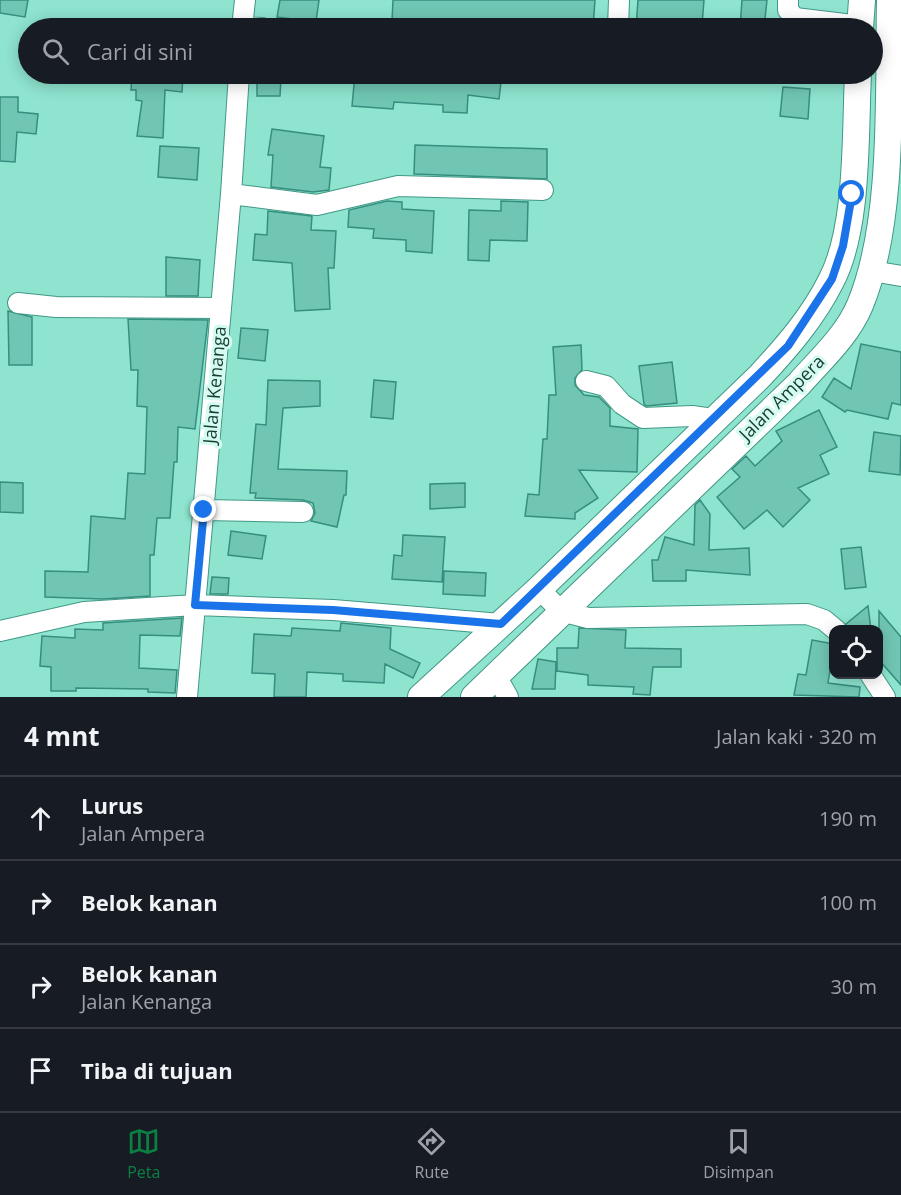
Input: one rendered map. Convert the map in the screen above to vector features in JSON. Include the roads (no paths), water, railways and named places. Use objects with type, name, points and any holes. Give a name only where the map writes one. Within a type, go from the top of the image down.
[{"type":"main road","points":[[861,18],[862,0]]},
{"type":"main road","name":"Jalan Ampera","points":[[474,697],[502,686],[561,611],[799,384],[843,334],[859,306],[872,271],[893,158],[890,0]]},
{"type":"main road","name":"Jalan Ampera","points":[[421,697],[539,589],[788,346],[832,279],[843,246],[852,194],[858,84]]},
{"type":"street","points":[[245,0],[248,18]]},
{"type":"street","points":[[618,18],[619,0]]},
{"type":"street","points":[[788,0],[788,10],[795,18]]},
{"type":"street","name":"Jalan Kenanga","points":[[186,697],[231,194],[238,84]]},
{"type":"street","points":[[231,194],[317,205],[398,186],[543,190]]},
{"type":"street","points":[[872,271],[901,276]]},
{"type":"street","points":[[18,303],[56,307],[221,308]]},
{"type":"street","points":[[586,381],[613,390],[622,404],[642,418],[692,416],[713,419]]},
{"type":"street","points":[[204,510],[303,512]]},
{"type":"street","points":[[539,589],[561,611],[603,620],[807,614],[824,620],[830,625]]},
{"type":"street","points":[[0,631],[84,612],[195,605],[333,610],[501,624]]},
{"type":"street","points":[[873,679],[885,697]]}]
